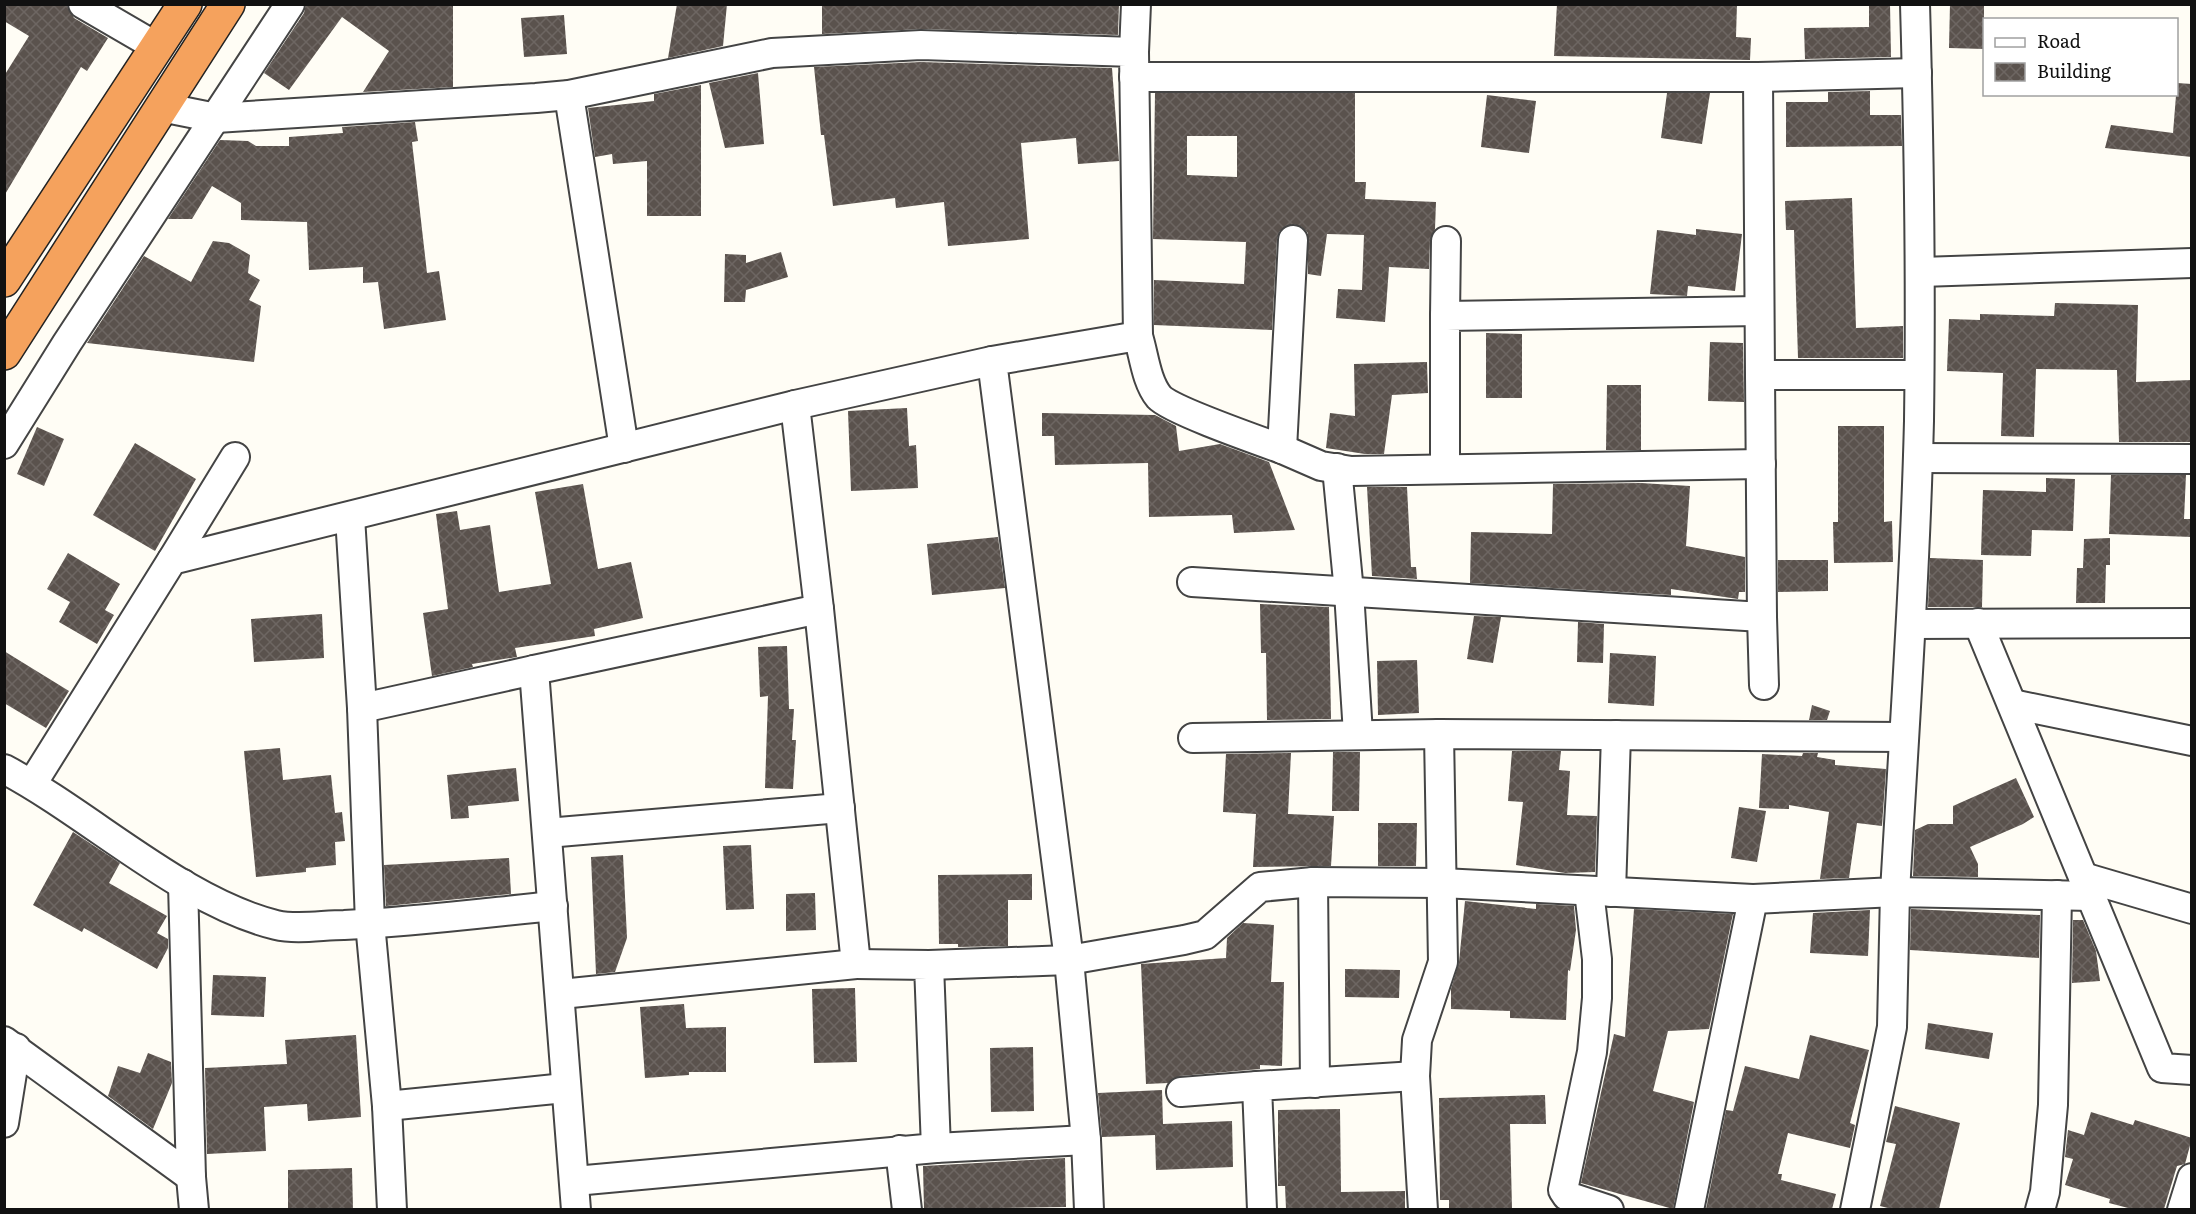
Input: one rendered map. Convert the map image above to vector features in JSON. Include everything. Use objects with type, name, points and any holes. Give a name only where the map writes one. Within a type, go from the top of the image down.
[{"type":"highway","points":[[7,269],[185,4]]},
{"type":"highway","points":[[4,353],[228,4]]},
{"type":"street","points":[[83,4],[157,47]]},
{"type":"street","points":[[4,444],[67,343],[290,4]]},
{"type":"street","points":[[1136,4],[1134,64],[1138,336],[1151,383],[1160,398],[1177,408],[1321,466],[1351,471],[1761,464]]},
{"type":"street","points":[[1855,1209],[1892,1027],[1894,892],[1911,624],[1918,458],[1921,272],[1915,4]]},
{"type":"street","points":[[161,107],[216,118],[569,95],[772,53],[921,45],[1134,64],[1758,77],[1917,74]]},
{"type":"street","points":[[1758,77],[1764,685]]},
{"type":"street","points":[[569,95],[624,448]]},
{"type":"street","points":[[1282,449],[1293,240]]},
{"type":"street","points":[[1445,468],[1446,241]]},
{"type":"street","points":[[1921,272],[2192,263]]},
{"type":"street","points":[[1445,316],[1759,311]]},
{"type":"street","points":[[172,560],[350,518],[795,405],[993,361],[1138,336]]},
{"type":"street","points":[[993,361],[1069,960],[1086,1140],[1089,1209]]},
{"type":"street","points":[[1760,375],[1919,375]]},
{"type":"street","points":[[795,405],[856,964]]},
{"type":"street","points":[[32,784],[235,457]]},
{"type":"street","points":[[1918,458],[2192,459]]},
{"type":"street","points":[[1337,468],[1349,592],[1358,734]]},
{"type":"street","points":[[350,518],[362,708],[370,924],[387,1106],[392,1209]]},
{"type":"street","points":[[1192,582],[1762,617]]},
{"type":"street","points":[[362,708],[819,609]]},
{"type":"street","points":[[1911,624],[2192,622]]},
{"type":"street","points":[[1978,623],[2162,1068],[2192,1070]]},
{"type":"street","points":[[534,670],[561,993],[565,1088],[576,1209]]},
{"type":"street","points":[[2012,704],[2192,741]]},
{"type":"street","points":[[1193,738],[1358,734],[1904,737]]},
{"type":"street","points":[[1423,1209],[1415,1076],[1417,1040],[1443,962],[1439,734]]},
{"type":"street","points":[[1609,1209],[1567,1196],[1563,1190],[1592,1052],[1597,998],[1600,891],[1616,735]]},
{"type":"street","points":[[4,769],[32,784],[183,884],[254,919],[279,926],[370,924],[553,906]]},
{"type":"street","points":[[547,833],[840,808]]},
{"type":"street","points":[[1313,882],[1315,1083]]},
{"type":"street","points":[[561,993],[856,964],[929,965],[1069,960],[1205,935],[1260,887],[1313,882],[1442,883],[1753,899],[1894,892],[2057,894],[2087,886],[2192,909]]},
{"type":"street","points":[[183,884],[191,1177],[194,1209]]},
{"type":"street","points":[[2040,1209],[2045,1192],[2053,1105],[2057,894]]},
{"type":"street","points":[[1689,1209],[1753,899]]},
{"type":"street","points":[[929,965],[936,1148]]},
{"type":"street","points":[[10,1045],[191,1177]]},
{"type":"street","points":[[4,1123],[10,1045]]},
{"type":"street","points":[[1181,1092],[1415,1076]]},
{"type":"street","points":[[1257,1086],[1262,1209]]},
{"type":"street","points":[[387,1106],[565,1088]]},
{"type":"street","points":[[575,1181],[900,1150],[1086,1140]]},
{"type":"street","points":[[900,1150],[907,1209]]},
{"type":"street","points":[[2182,1209],[2192,1178]]},
{"type":"building","points":[[4,4],[66,4],[74,18],[108,38],[87,71],[81,67],[4,196],[4,76],[29,36],[4,21]]},
{"type":"building","points":[[306,4],[453,4],[453,87],[363,92],[389,51],[342,17],[289,90],[264,73],[304,13]]},
{"type":"building","points":[[677,4],[727,4],[723,46],[668,58]]},
{"type":"building","points":[[822,4],[1119,4],[1118,35],[922,29],[822,34]]},
{"type":"building","points":[[1557,4],[1737,4],[1736,37],[1751,38],[1750,60],[1554,56]]},
{"type":"building","points":[[1869,4],[1890,4],[1891,57],[1805,59],[1804,28],[1869,27]]},
{"type":"building","points":[[1950,4],[1984,4],[1983,49],[1949,48]]},
{"type":"building","points":[[564,15],[567,54],[524,57],[521,18]]},
{"type":"building","points":[[921,62],[1112,68],[1119,161],[1078,164],[1076,138],[1021,143],[1029,239],[948,246],[944,202],[896,208],[895,198],[833,206],[824,135],[821,135],[814,67]]},
{"type":"building","points":[[758,73],[764,144],[725,148],[709,83]]},
{"type":"building","points":[[2178,83],[2192,84],[2192,157],[2105,148],[2111,125],[2173,133]]},
{"type":"building","points":[[701,85],[701,216],[647,216],[647,161],[613,164],[612,154],[595,157],[588,108],[654,101],[654,94]]},
{"type":"building","points":[[1870,91],[1870,115],[1901,115],[1902,146],[1786,147],[1786,102],[1828,102],[1828,92]]},
{"type":"building","points":[[1155,93],[1355,93],[1355,182],[1366,182],[1365,199],[1436,202],[1435,229],[1430,241],[1429,269],[1389,267],[1385,322],[1336,318],[1338,289],[1362,290],[1364,235],[1327,234],[1321,276],[1308,274],[1308,233],[1302,227],[1293,224],[1280,231],[1277,239],[1272,330],[1154,325],[1154,280],[1244,284],[1246,242],[1153,239]],"holes":[[[1187,136],[1237,136],[1237,177],[1187,175]]]},
{"type":"building","points":[[1667,93],[1710,93],[1702,144],[1661,138]]},
{"type":"building","points":[[1487,95],[1536,101],[1529,153],[1481,147]]},
{"type":"building","points":[[415,122],[418,141],[412,142],[427,273],[439,271],[446,320],[384,329],[378,282],[363,283],[363,267],[309,270],[307,222],[241,220],[241,203],[212,186],[192,219],[168,219],[220,140],[248,141],[256,146],[289,146],[289,137],[343,133],[342,127]]},
{"type":"building","points":[[1852,198],[1856,328],[1903,326],[1903,358],[1798,358],[1794,230],[1786,230],[1785,201]]},
{"type":"building","points":[[1696,229],[1742,234],[1735,291],[1688,286],[1687,296],[1650,294],[1657,230],[1696,235]]},
{"type":"building","points":[[213,241],[229,243],[250,255],[248,273],[260,280],[249,300],[261,306],[254,362],[87,343],[144,256],[191,282]]},
{"type":"building","points":[[781,252],[788,277],[746,290],[745,302],[724,302],[725,254],[746,255],[746,263]]},
{"type":"building","points":[[2055,303],[2138,305],[2136,382],[2192,380],[2192,442],[2119,442],[2117,370],[2036,369],[2034,437],[2001,436],[2003,373],[1947,371],[1949,319],[1980,320],[1980,314],[2054,316]]},
{"type":"building","points":[[1486,333],[1522,334],[1522,398],[1486,398]]},
{"type":"building","points":[[1710,342],[1743,343],[1744,402],[1708,401]]},
{"type":"building","points":[[1427,362],[1428,393],[1392,395],[1384,454],[1365,454],[1326,448],[1330,413],[1355,416],[1354,364]]},
{"type":"building","points":[[1607,385],[1641,385],[1641,450],[1606,450]]},
{"type":"building","points":[[907,408],[909,446],[916,445],[918,488],[851,491],[848,411]]},
{"type":"building","points":[[1042,413],[1155,415],[1176,426],[1179,451],[1220,444],[1269,462],[1295,530],[1234,533],[1232,515],[1149,517],[1148,463],[1055,465],[1054,436],[1042,436]]},
{"type":"building","points":[[1838,426],[1884,426],[1884,522],[1892,521],[1893,562],[1834,563],[1833,522],[1838,522]]},
{"type":"building","points":[[37,427],[64,439],[44,486],[17,474]]},
{"type":"building","points":[[135,443],[196,479],[155,551],[93,515]]},
{"type":"building","points":[[2111,475],[2186,475],[2184,519],[2192,519],[2192,537],[2109,534]]},
{"type":"building","points":[[2046,478],[2075,479],[2073,531],[2032,530],[2031,556],[1981,555],[1983,490],[2046,492]]},
{"type":"building","points":[[1641,483],[1690,486],[1686,546],[1745,557],[1745,592],[1739,592],[1738,599],[1671,589],[1671,595],[1470,583],[1471,532],[1552,534],[1553,484]]},
{"type":"building","points":[[583,484],[598,569],[631,562],[643,618],[594,629],[595,636],[515,648],[517,657],[472,664],[473,667],[432,676],[423,613],[448,609],[436,514],[457,511],[460,530],[490,525],[499,592],[551,584],[535,492]]},
{"type":"building","points":[[1367,487],[1407,487],[1411,567],[1416,567],[1417,579],[1372,576]]},
{"type":"building","points":[[998,537],[1005,588],[932,595],[927,544]]},
{"type":"building","points":[[2110,538],[2110,565],[2106,565],[2105,603],[2076,603],[2077,568],[2083,568],[2084,539]]},
{"type":"building","points":[[68,553],[120,584],[105,610],[114,615],[97,644],[59,622],[70,602],[47,589]]},
{"type":"building","points":[[1930,558],[1983,560],[1982,607],[1928,607]]},
{"type":"building","points":[[1778,560],[1828,560],[1828,591],[1778,592]]},
{"type":"building","points":[[1260,604],[1329,607],[1331,719],[1267,720],[1266,653],[1261,653]]},
{"type":"building","points":[[322,614],[324,658],[254,662],[251,619]]},
{"type":"building","points":[[1474,616],[1501,617],[1493,663],[1467,659]]},
{"type":"building","points":[[1578,622],[1604,624],[1603,663],[1577,662]]},
{"type":"building","points":[[787,646],[789,709],[794,709],[792,740],[796,740],[793,789],[765,788],[768,696],[760,697],[758,647]]},
{"type":"building","points":[[4,651],[69,691],[46,728],[4,703]]},
{"type":"building","points":[[1610,653],[1656,656],[1654,706],[1608,703]]},
{"type":"building","points":[[1417,660],[1419,713],[1378,715],[1377,661]]},
{"type":"building","points":[[1812,705],[1830,711],[1827,720],[1809,720]]},
{"type":"building","points":[[280,748],[283,780],[331,775],[335,813],[342,812],[345,841],[335,842],[336,865],[306,868],[306,872],[256,877],[244,751]]},
{"type":"building","points":[[1512,751],[1561,751],[1559,770],[1570,771],[1567,815],[1597,816],[1595,872],[1565,873],[1516,865],[1523,802],[1508,801]]},
{"type":"building","points":[[1333,752],[1360,752],[1359,811],[1332,811]]},
{"type":"building","points":[[1291,753],[1288,814],[1334,816],[1331,866],[1253,867],[1256,814],[1223,812],[1226,754]]},
{"type":"building","points":[[1803,753],[1818,753],[1817,757],[1835,760],[1835,765],[1886,769],[1882,826],[1857,823],[1849,878],[1820,879],[1829,812],[1789,805],[1789,809],[1759,808],[1762,754],[1802,756]]},
{"type":"building","points":[[516,768],[519,801],[468,806],[469,818],[451,819],[447,775]]},
{"type":"building","points":[[2016,778],[2034,817],[1970,847],[1978,864],[1978,877],[1913,876],[1915,830],[1928,824],[1953,824],[1953,806]]},
{"type":"building","points":[[1739,807],[1766,811],[1757,862],[1731,858]]},
{"type":"building","points":[[1378,823],[1417,823],[1416,866],[1378,866]]},
{"type":"building","points":[[73,832],[120,863],[109,883],[167,916],[157,933],[168,939],[168,948],[157,969],[84,928],[82,932],[33,905]]},
{"type":"building","points":[[751,845],[754,909],[726,910],[723,846]]},
{"type":"building","points":[[623,855],[627,938],[615,972],[596,974],[591,857]]},
{"type":"building","points":[[509,858],[511,894],[386,906],[384,865]]},
{"type":"building","points":[[1032,874],[1032,900],[1008,900],[1008,946],[958,947],[958,944],[939,944],[938,875]]},
{"type":"building","points":[[815,893],[816,930],[786,931],[786,894]]},
{"type":"building","points":[[1465,901],[1536,909],[1536,904],[1574,906],[1576,930],[1570,971],[1568,970],[1566,1020],[1510,1018],[1510,1011],[1451,1009],[1451,989],[1459,962]]},
{"type":"building","points":[[1634,909],[1733,914],[1709,1029],[1668,1031],[1653,1091],[1694,1102],[1673,1209],[1581,1183],[1614,1034],[1625,1037]]},
{"type":"building","points":[[1911,909],[2040,915],[2039,958],[1910,950]]},
{"type":"building","points":[[1870,910],[1868,956],[1810,953],[1813,913]]},
{"type":"building","points":[[2073,920],[2083,920],[2096,951],[2100,981],[2072,983]]},
{"type":"building","points":[[1243,923],[1274,925],[1271,982],[1284,982],[1282,1066],[1260,1065],[1260,1069],[1180,1076],[1168,1083],[1146,1084],[1141,964],[1226,958],[1227,938]]},
{"type":"building","points":[[1345,969],[1400,970],[1399,998],[1345,997]]},
{"type":"building","points":[[213,975],[266,977],[264,1017],[211,1015]]},
{"type":"building","points":[[855,988],[857,1062],[814,1063],[812,989]]},
{"type":"building","points":[[684,1004],[686,1028],[726,1027],[726,1072],[689,1072],[689,1075],[645,1078],[640,1007]]},
{"type":"building","points":[[1928,1023],[1993,1033],[1989,1059],[1925,1049]]},
{"type":"building","points":[[356,1035],[361,1117],[308,1121],[307,1104],[264,1107],[266,1151],[207,1154],[205,1068],[287,1064],[285,1040]]},
{"type":"building","points":[[1810,1035],[1869,1050],[1850,1123],[1855,1125],[1850,1148],[1788,1133],[1778,1174],[1782,1174],[1781,1180],[1836,1194],[1832,1209],[1706,1209],[1726,1110],[1733,1111],[1745,1066],[1799,1079]]},
{"type":"building","points":[[1033,1047],[1034,1111],[991,1112],[990,1048]]},
{"type":"building","points":[[148,1053],[171,1062],[172,1083],[153,1129],[108,1096],[118,1066],[140,1073]]},
{"type":"building","points":[[1162,1090],[1163,1124],[1232,1121],[1233,1167],[1156,1170],[1155,1135],[1102,1137],[1098,1093]]},
{"type":"building","points":[[1545,1095],[1546,1124],[1510,1124],[1512,1209],[1449,1209],[1449,1200],[1440,1200],[1439,1098]]},
{"type":"building","points":[[1895,1106],[1960,1123],[1939,1209],[1892,1209],[1880,1206],[1896,1144],[1886,1142]]},
{"type":"building","points":[[1340,1109],[1341,1192],[1405,1191],[1405,1209],[1286,1209],[1285,1186],[1278,1186],[1278,1110]]},
{"type":"building","points":[[2091,1112],[2133,1125],[2135,1120],[2192,1138],[2185,1164],[2177,1166],[2164,1209],[2132,1209],[2109,1203],[2110,1199],[2065,1185],[2073,1159],[2065,1157],[2068,1130],[2084,1135]]},
{"type":"building","points":[[1065,1158],[1066,1207],[924,1209],[923,1166]]},
{"type":"building","points":[[352,1168],[353,1209],[288,1209],[288,1170]]}]
